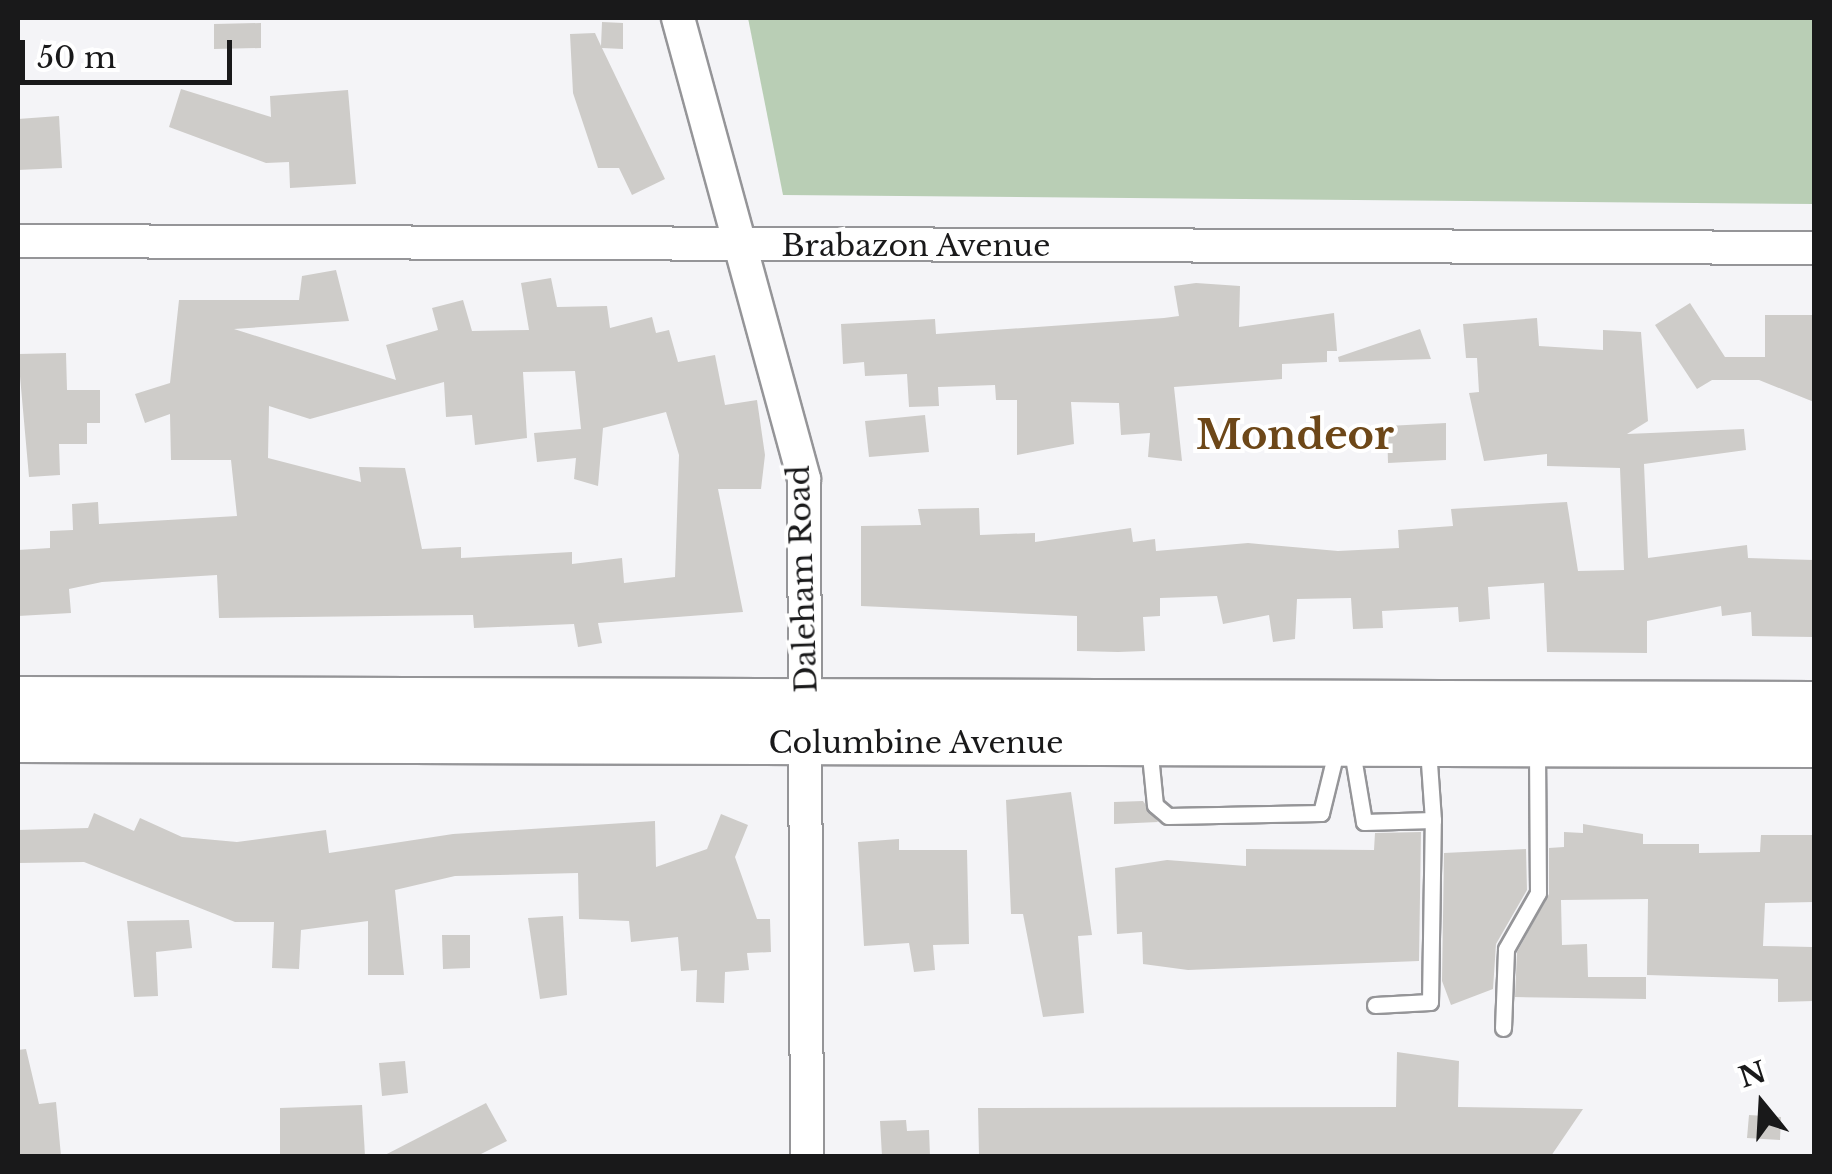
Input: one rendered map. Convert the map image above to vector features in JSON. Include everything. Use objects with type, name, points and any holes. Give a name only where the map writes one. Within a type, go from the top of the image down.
[{"type":"main road","name":"Columbine Avenue","points":[[18,698],[223,719],[807,722],[1326,734],[1428,744],[1537,744],[1802,724]]},
{"type":"main road","name":"Columbine Avenue","points":[[18,739],[223,719]]},
{"type":"main road","name":"Columbine Avenue","points":[[807,722],[1149,745],[1326,734],[1802,724]]},
{"type":"street","name":"Daleham Road","points":[[678,18],[804,479],[807,1156]]},
{"type":"street","name":"Brabazon Avenue","points":[[18,240],[1814,248]]},
{"type":"lane","points":[[1149,745],[1160,813],[1321,813],[1326,734]]},
{"type":"lane","points":[[1326,734],[1359,820],[1433,820]]},
{"type":"lane","points":[[1376,1005],[1427,1005],[1432,995],[1433,820],[1428,744]]},
{"type":"lane","points":[[1503,1028],[1506,949],[1538,893],[1537,744]]},
{"type":"green space","points":[[748,18],[1814,18],[1814,204],[783,195]]},
{"type":"building","points":[[602,22],[623,23],[623,49],[602,48],[665,179],[632,195],[619,168],[598,168],[573,93],[570,34],[595,33],[601,46]]},
{"type":"building","points":[[261,23],[261,48],[214,49],[214,24]]},
{"type":"building","points":[[181,89],[271,117],[270,96],[348,90],[356,184],[290,188],[289,162],[266,163],[169,127]]},
{"type":"building","points":[[59,116],[62,168],[18,170],[18,119]]},
{"type":"building","points":[[336,270],[349,321],[234,329],[396,380],[386,345],[438,330],[432,308],[463,300],[472,331],[529,330],[521,283],[551,278],[557,307],[607,306],[610,328],[652,317],[656,333],[669,330],[678,362],[715,355],[725,405],[757,400],[765,455],[761,489],[718,489],[743,612],[598,623],[602,643],[578,647],[574,624],[474,628],[473,615],[219,618],[217,575],[102,582],[69,589],[71,613],[18,616],[18,550],[50,548],[50,531],[73,530],[72,504],[98,502],[99,524],[237,516],[231,460],[171,460],[170,414],[145,423],[135,394],[170,383],[179,300],[299,300],[302,276]],"holes":[[[575,371],[581,429],[534,433],[537,462],[576,458],[574,479],[598,486],[603,428],[666,412],[679,455],[675,577],[624,583],[622,558],[572,564],[572,552],[461,558],[461,547],[422,549],[405,468],[359,467],[361,482],[268,458],[269,406],[310,419],[444,382],[446,417],[472,415],[475,445],[527,438],[523,372]]]},
{"type":"building","points":[[1174,286],[1240,286],[1239,327],[1334,313],[1337,351],[1327,351],[1327,362],[1282,364],[1282,379],[1174,387],[1182,461],[1148,457],[1150,433],[1121,435],[1119,403],[1071,402],[1074,444],[1017,455],[1017,400],[996,400],[995,385],[938,387],[939,406],[909,407],[907,374],[865,376],[864,362],[843,364],[841,324],[935,319],[936,334],[1164,318],[1179,316]]},
{"type":"building","points":[[1690,303],[1725,357],[1765,357],[1765,315],[1814,315],[1814,402],[1759,380],[1712,380],[1697,389],[1655,325]]},
{"type":"building","points":[[1537,318],[1539,346],[1603,350],[1603,330],[1641,332],[1648,421],[1627,434],[1744,429],[1746,450],[1644,464],[1648,558],[1747,545],[1748,558],[1814,560],[1814,637],[1752,636],[1751,612],[1722,616],[1721,606],[1647,621],[1647,653],[1547,652],[1544,583],[1488,587],[1490,619],[1459,622],[1458,607],[1382,611],[1383,628],[1353,629],[1351,598],[1297,599],[1295,639],[1273,642],[1269,615],[1223,624],[1217,596],[1160,598],[1160,616],[1143,617],[1145,651],[1118,652],[1077,651],[1077,616],[861,606],[861,526],[921,525],[918,509],[979,508],[980,535],[1035,533],[1035,542],[1131,528],[1133,542],[1155,539],[1156,551],[1248,543],[1338,551],[1399,548],[1398,530],[1453,526],[1451,509],[1567,502],[1578,571],[1624,570],[1620,468],[1547,466],[1547,454],[1484,461],[1469,393],[1479,392],[1477,358],[1466,358],[1463,324]]},
{"type":"building","points":[[1420,329],[1431,359],[1339,362],[1338,357]]},
{"type":"building","points":[[66,353],[67,390],[100,390],[100,423],[87,423],[87,444],[59,444],[60,475],[29,477],[18,354]]},
{"type":"building","points":[[925,415],[929,452],[869,457],[865,421]]},
{"type":"building","points":[[1446,423],[1446,460],[1388,463],[1387,426]]},
{"type":"building","points":[[1071,792],[1092,935],[1078,936],[1084,1013],[1043,1017],[1023,914],[1011,914],[1006,800]]},
{"type":"building","points":[[1143,801],[1158,822],[1114,824],[1114,802]]},
{"type":"building","points":[[94,813],[134,831],[140,818],[182,837],[237,842],[326,830],[329,853],[453,834],[655,821],[656,867],[707,849],[721,814],[748,825],[735,857],[757,919],[770,919],[771,952],[747,953],[749,970],[725,972],[724,1003],[696,1002],[697,970],[681,971],[678,937],[631,942],[629,921],[579,919],[578,873],[455,876],[395,890],[404,975],[368,975],[368,921],[301,930],[299,969],[272,968],[274,922],[235,922],[84,862],[18,863],[18,830],[88,828]]},
{"type":"building","points":[[1583,824],[1643,834],[1643,844],[1699,844],[1699,853],[1760,852],[1761,835],[1814,835],[1814,902],[1765,903],[1763,946],[1812,947],[1814,1001],[1778,1002],[1778,979],[1647,975],[1648,899],[1561,900],[1562,945],[1587,944],[1588,977],[1646,977],[1646,999],[1515,997],[1517,952],[1549,894],[1549,848],[1564,847],[1564,832],[1583,833]]},
{"type":"building","points":[[1421,832],[1419,961],[1188,970],[1143,964],[1142,932],[1117,934],[1115,868],[1167,860],[1246,866],[1246,849],[1374,850],[1375,833]]},
{"type":"building","points":[[899,839],[899,850],[967,850],[969,944],[933,945],[935,970],[914,972],[909,943],[864,946],[858,842]]},
{"type":"building","points":[[1526,849],[1527,890],[1496,944],[1493,989],[1451,1005],[1442,981],[1444,853]]},
{"type":"building","points":[[563,916],[567,995],[540,999],[528,918]]},
{"type":"building","points":[[189,920],[192,948],[156,952],[158,996],[134,997],[127,921]]},
{"type":"building","points":[[442,935],[470,935],[470,968],[443,969]]},
{"type":"building","points":[[26,1049],[39,1104],[56,1102],[61,1156],[18,1156],[18,1050]]},
{"type":"building","points":[[1397,1052],[1459,1061],[1458,1107],[1583,1109],[1551,1156],[979,1156],[978,1108],[1396,1107]]},
{"type":"building","points":[[405,1061],[408,1093],[382,1096],[379,1063]]},
{"type":"building","points":[[486,1103],[507,1141],[477,1156],[383,1156]]},
{"type":"building","points":[[362,1105],[365,1156],[280,1156],[280,1108]]},
{"type":"building","points":[[1749,1115],[1781,1117],[1780,1140],[1747,1138]]},
{"type":"building","points":[[906,1120],[907,1131],[929,1130],[930,1156],[882,1156],[880,1121]]},
{"type":"district","name":"Mondeor","points":[[1295,435]]}]
